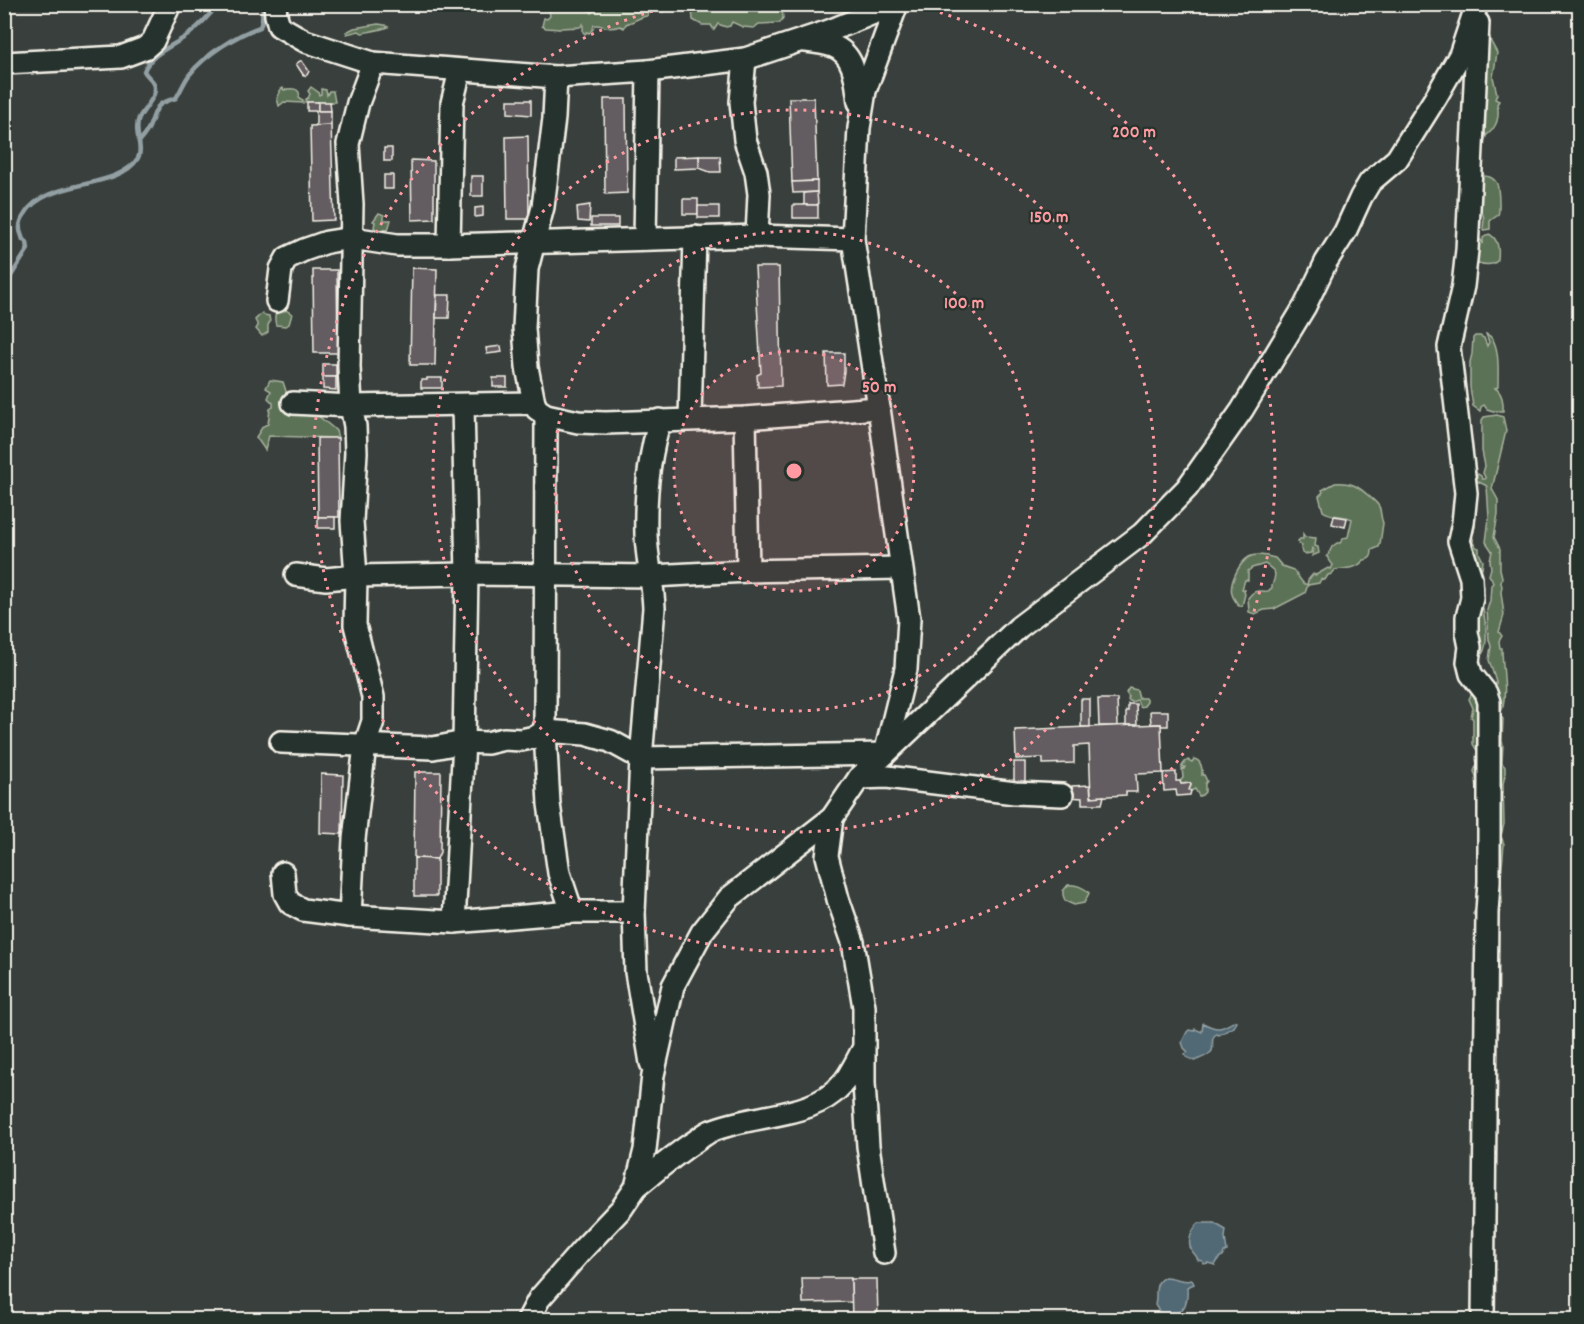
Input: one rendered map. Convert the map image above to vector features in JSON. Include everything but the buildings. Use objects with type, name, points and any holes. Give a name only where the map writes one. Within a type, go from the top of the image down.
[{"type":"street","points":[[4,63],[121,57],[145,48],[153,41],[170,4]]},
{"type":"street","points":[[275,4],[279,26],[292,34],[305,41],[373,63],[556,77],[648,71],[745,59],[897,4]]},
{"type":"street","points":[[885,754],[906,669],[909,619],[853,239],[859,128],[865,92],[897,4]]},
{"type":"street","points":[[528,1320],[539,1299],[622,1208],[636,1186],[645,1150],[653,1075],[673,986],[702,932],[729,898],[832,818],[859,778],[1019,627],[1142,534],[1187,488],[1242,410],[1305,306],[1326,262],[1345,232],[1370,182],[1397,159],[1436,97],[1460,55],[1478,4]]},
{"type":"street","points":[[1478,4],[1467,250],[1463,286],[1449,347],[1466,493],[1464,523],[1459,541],[1471,578],[1472,598],[1467,617],[1470,647],[1468,662],[1471,674],[1486,693],[1489,702],[1483,1320]]},
{"type":"street","points":[[802,40],[832,45],[843,51],[852,63],[855,73],[861,115]]},
{"type":"street","points":[[745,59],[741,102],[745,140],[756,172],[759,194],[758,236]]},
{"type":"street","points":[[350,916],[354,839],[365,745],[374,721],[373,697],[355,625],[356,576],[352,521],[356,435],[351,406],[349,367],[352,204],[348,144],[358,103],[373,63]]},
{"type":"street","points":[[449,245],[452,103],[460,70]]},
{"type":"street","points":[[645,239],[648,71]]},
{"type":"street","points":[[556,77],[554,118],[543,207],[527,269],[524,328],[527,367],[540,409],[546,576],[545,730],[549,804],[559,873],[572,912]]},
{"type":"street","points":[[277,302],[281,269],[287,258],[327,242],[352,238],[398,244],[449,245],[758,236],[853,239]]},
{"type":"street","points":[[690,420],[695,237]]},
{"type":"street","points":[[293,404],[540,409],[578,422],[606,423],[745,418],[879,408]]},
{"type":"street","points":[[454,922],[464,742],[467,574],[463,406]]},
{"type":"street","points":[[745,418],[748,572]]},
{"type":"street","points":[[653,1075],[636,972],[634,912],[641,758],[654,608],[646,534],[648,488],[654,438],[660,420]]},
{"type":"street","points":[[296,575],[326,579],[356,576],[467,574],[652,576],[901,568]]},
{"type":"street","points":[[281,742],[433,748],[464,742],[487,743],[504,739],[521,740],[535,737],[545,730],[593,736],[610,741],[641,758],[885,754]]},
{"type":"street","points":[[859,778],[887,777],[1015,793],[1062,795]]},
{"type":"street","points":[[832,818],[827,856],[838,899],[853,942],[864,1007],[864,1083],[868,1146],[884,1252]]},
{"type":"street","points":[[283,873],[285,894],[290,903],[303,910],[350,916],[454,922],[572,912],[634,912]]},
{"type":"street","points":[[636,1186],[708,1132],[736,1122],[790,1112],[815,1104],[834,1092],[850,1074],[864,1048]]},
{"type":"green space","points":[[690,4],[776,5],[782,8],[783,18],[780,23],[759,24],[754,28],[743,27],[732,22],[726,27],[718,24],[714,30],[711,25],[702,25],[693,20]]},
{"type":"green space","points":[[553,5],[589,5],[588,9],[592,13],[594,7],[600,8],[603,5],[648,5],[649,11],[647,16],[626,24],[624,28],[594,25],[589,33],[585,34],[583,24],[580,27],[560,29],[542,26],[544,18],[547,19],[550,16],[549,9]]},
{"type":"green space","points":[[650,5],[687,5],[663,12],[655,10]]},
{"type":"green space","points":[[378,24],[388,27],[362,33],[359,31],[347,34],[346,32],[354,28]]},
{"type":"green space","points":[[1485,37],[1490,37],[1497,53],[1493,77],[1497,94],[1495,99],[1499,101],[1495,125],[1487,135],[1485,134],[1481,162],[1484,176],[1492,178],[1497,184],[1499,209],[1498,215],[1490,221],[1490,229],[1483,230],[1484,218],[1482,212],[1479,212],[1477,217],[1481,221],[1480,229],[1475,230],[1473,222],[1478,143],[1482,121],[1480,53],[1481,43]]},
{"type":"green space","points":[[311,87],[319,95],[321,89],[326,90],[327,95],[329,91],[333,91],[335,102],[305,102]]},
{"type":"green space","points":[[283,88],[284,90],[297,90],[303,103],[284,102],[279,106],[277,98]]},
{"type":"green space","points":[[379,213],[384,215],[384,220],[391,220],[388,230],[378,232],[374,227],[375,222],[373,221]]},
{"type":"green space","points":[[1489,234],[1497,242],[1498,260],[1489,264],[1474,262],[1474,242],[1479,239],[1483,244],[1483,238]]},
{"type":"green space","points":[[284,306],[292,314],[289,324],[276,325],[276,314]]},
{"type":"green space","points":[[262,313],[269,316],[270,322],[268,332],[262,336],[256,329],[258,326],[255,320]]},
{"type":"green space","points":[[1486,334],[1491,337],[1496,349],[1498,387],[1495,388],[1502,398],[1503,411],[1493,411],[1484,405],[1480,411],[1473,406],[1470,362],[1473,338],[1480,336],[1484,338],[1487,346],[1489,342]]},
{"type":"green space","points":[[270,380],[283,382],[288,397],[316,414],[336,431],[338,438],[269,436],[265,450],[256,437],[263,426],[268,424],[270,409],[273,407],[273,403],[268,398],[271,391],[266,388]]},
{"type":"green space","points":[[1497,415],[1503,417],[1506,431],[1492,489],[1498,500],[1494,537],[1500,549],[1504,615],[1499,632],[1502,636],[1499,641],[1500,648],[1502,648],[1504,682],[1504,699],[1500,715],[1503,719],[1502,763],[1505,767],[1505,775],[1503,784],[1504,824],[1501,836],[1504,844],[1501,878],[1502,902],[1498,920],[1496,682],[1489,660],[1491,646],[1487,610],[1493,583],[1489,575],[1492,551],[1486,542],[1489,518],[1487,486],[1477,481],[1476,477],[1478,474],[1485,479],[1482,420],[1484,417]]},
{"type":"green space","points":[[1335,483],[1346,483],[1358,487],[1379,506],[1383,523],[1379,547],[1372,550],[1370,558],[1358,566],[1335,570],[1325,580],[1321,579],[1319,583],[1308,585],[1305,593],[1274,609],[1255,614],[1249,612],[1248,598],[1255,592],[1268,591],[1272,588],[1275,574],[1265,564],[1252,568],[1248,571],[1248,580],[1245,580],[1242,589],[1245,590],[1245,594],[1242,606],[1239,606],[1232,596],[1233,579],[1238,568],[1249,557],[1262,555],[1275,558],[1282,566],[1293,570],[1307,585],[1313,574],[1331,569],[1333,565],[1327,557],[1332,547],[1348,537],[1352,519],[1323,511],[1319,496],[1322,490]]},
{"type":"green space","points":[[1473,519],[1475,527],[1472,536],[1483,561],[1482,569],[1479,571],[1464,540]]},
{"type":"green space","points":[[1303,534],[1305,537],[1316,538],[1315,546],[1318,547],[1319,553],[1312,556],[1314,550],[1312,548],[1311,553],[1302,553],[1302,546],[1298,541],[1303,539]]},
{"type":"green space","points":[[1481,587],[1484,587],[1481,597],[1486,635],[1485,649],[1482,654],[1478,653],[1469,617]]},
{"type":"green space","points":[[1129,688],[1137,690],[1139,698],[1145,698],[1147,702],[1144,706],[1140,707],[1137,700],[1132,702],[1128,700],[1126,693]]},
{"type":"green space","points":[[1475,691],[1484,699],[1480,920],[1473,914],[1477,907],[1480,890],[1478,830],[1480,828],[1474,771],[1477,764],[1477,751],[1473,744],[1473,719],[1471,717],[1473,708],[1469,699]]},
{"type":"green space","points":[[1194,759],[1200,763],[1202,775],[1207,781],[1205,792],[1199,796],[1195,789],[1189,790],[1190,783],[1181,784],[1180,781],[1183,778],[1182,768],[1185,767],[1182,766],[1188,760],[1192,762]]},
{"type":"green space","points":[[1068,885],[1079,886],[1089,893],[1084,903],[1074,905],[1065,901],[1063,891]]},
{"type":"water","points":[[1237,1022],[1234,1027],[1214,1036],[1212,1051],[1208,1055],[1195,1061],[1186,1057],[1185,1054],[1188,1052],[1182,1042],[1189,1030],[1194,1031],[1195,1029],[1202,1032],[1203,1023],[1219,1028]]},
{"type":"water","points":[[1199,1223],[1214,1223],[1226,1230],[1227,1251],[1215,1265],[1204,1264],[1198,1260],[1190,1247],[1191,1236]]},
{"type":"water","points":[[1165,1277],[1192,1280],[1194,1284],[1187,1287],[1185,1305],[1173,1314],[1160,1313],[1155,1305],[1158,1282]]},
{"type":"waterway","points":[[4,287],[28,249],[27,242],[23,240],[20,225],[21,220],[35,203],[65,189],[115,176],[138,158],[140,150],[137,123],[155,91],[153,82],[144,71],[147,65],[163,50],[192,32],[218,4]]},
{"type":"waterway","points":[[139,142],[160,104],[176,98],[196,67],[222,46],[260,27],[263,4]]}]
